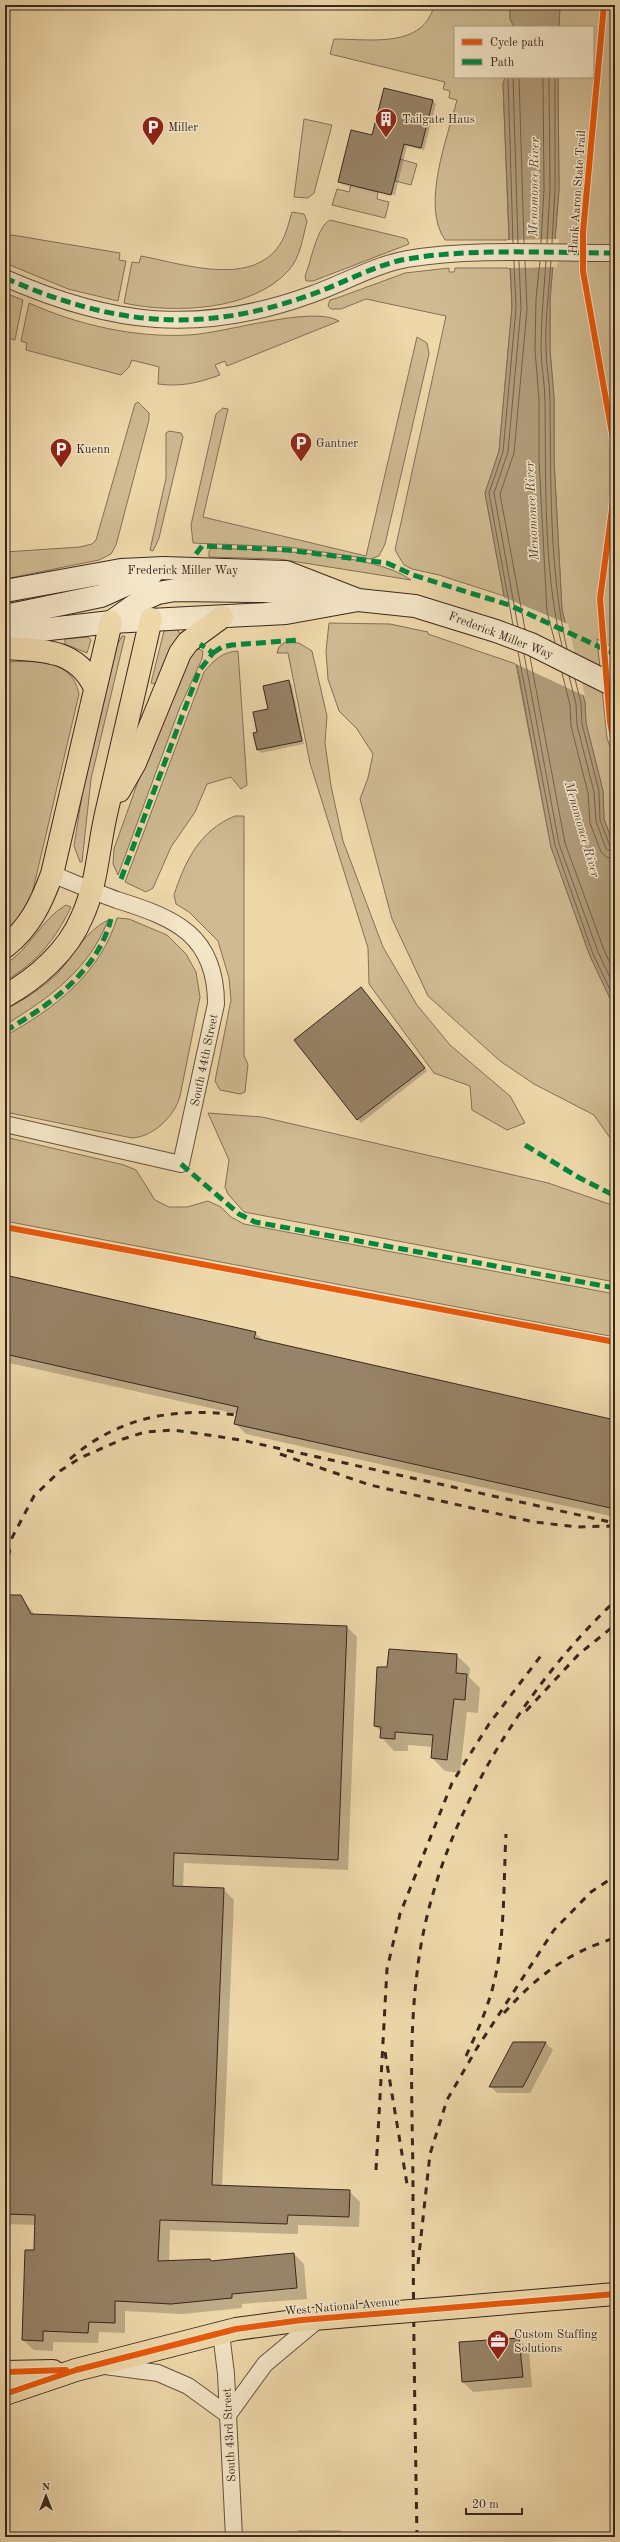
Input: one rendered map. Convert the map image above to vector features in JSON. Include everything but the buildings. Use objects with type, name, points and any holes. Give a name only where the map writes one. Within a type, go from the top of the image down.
[{"type":"main road","points":[[106,816],[135,762],[180,653],[188,642],[222,617]]},
{"type":"main road","points":[[5,996],[38,974],[62,948],[82,918],[92,890],[106,816],[152,619]]},
{"type":"main road","points":[[5,947],[30,922],[41,904],[52,874],[94,686],[110,622]]},
{"type":"main road","points":[[5,648],[35,649],[74,660],[87,672],[94,686]]},
{"type":"main road","name":"West National Avenue","points":[[5,2394],[85,2367],[221,2333],[320,2318],[615,2294]]},
{"type":"main road","name":"West National Avenue","points":[[5,2372],[85,2367]]},
{"type":"street","points":[[7,279],[64,302],[118,316],[187,321],[234,316],[286,303],[405,260],[465,254],[609,253]]},
{"type":"street","points":[[152,619],[164,568]]},
{"type":"street","name":"Frederick Miller Way","points":[[5,591],[119,580],[164,568],[286,572],[358,600],[415,606],[449,615],[531,644],[615,686]]},
{"type":"street","points":[[5,616],[101,596],[119,580]]},
{"type":"street","points":[[110,622],[119,580]]},
{"type":"street","points":[[110,622],[132,605],[158,593],[181,589],[264,592],[358,600]]},
{"type":"street","name":"Frederick Miller Way","points":[[5,634],[110,622],[286,613],[358,600]]},
{"type":"street","name":"South 44th Street","points":[[5,1124],[181,1164],[216,1004],[213,971],[198,941],[181,926],[157,913],[52,874]]},
{"type":"street","points":[[85,2367],[158,2373],[188,2386],[228,2415],[265,2364],[320,2318]]},
{"type":"street","name":"South 43rd Street","points":[[221,2333],[228,2415],[234,2537]]},
{"type":"shaded area","points":[[434,5],[510,5],[510,19],[514,26],[454,26],[454,78],[505,78],[503,84],[509,240],[445,240],[438,226],[435,209],[438,172],[442,152],[457,100],[449,98],[450,91],[443,89],[445,82],[330,54],[334,39],[378,40],[393,38],[407,35],[419,29],[428,19]]},
{"type":"shaded area","points":[[560,5],[615,5],[615,648],[597,639],[607,738],[615,761],[615,849],[604,819],[603,791],[586,723],[585,703],[562,610],[554,460],[554,398],[550,350],[550,300],[559,189],[558,78],[594,78],[594,26],[559,26]]},
{"type":"shaded area","points":[[304,119],[332,125],[314,193],[308,198],[294,197]]},
{"type":"shaded area","points":[[400,159],[417,164],[411,185],[395,181]]},
{"type":"shaded area","points":[[351,185],[378,192],[377,199],[389,202],[385,218],[332,205],[337,189],[349,192]]},
{"type":"shaded area","points":[[292,212],[304,214],[307,221],[301,247],[293,265],[274,284],[255,294],[234,301],[211,306],[165,308],[124,303],[132,262],[139,263],[141,256],[177,264],[218,270],[237,269],[255,265],[270,256],[282,241]]},
{"type":"shaded area","points":[[330,220],[404,238],[407,239],[409,244],[313,281],[306,281],[305,276],[321,229]]},
{"type":"shaded area","points":[[12,235],[120,253],[119,260],[126,261],[118,301],[68,289],[5,263],[5,238]]},
{"type":"shaded area","points":[[449,268],[449,272],[454,272],[455,268],[510,268],[512,307],[499,451],[485,493],[504,596],[439,575],[412,569],[404,565],[395,550],[446,316],[366,299],[341,309],[331,309],[328,306],[330,300],[405,273]]},
{"type":"shaded area","points":[[5,293],[23,300],[15,340],[8,338],[6,345]]},
{"type":"shaded area","points":[[29,303],[87,324],[128,332],[148,334],[189,335],[268,321],[309,316],[326,317],[339,321],[227,366],[225,361],[215,365],[220,375],[189,384],[166,385],[158,384],[159,367],[132,360],[129,367],[121,375],[26,350],[27,343],[21,341]]},
{"type":"shaded area","points":[[417,337],[427,343],[429,354],[385,544],[379,556],[370,559],[289,547],[193,543],[191,525],[216,414],[223,408],[228,409],[203,517],[366,556]]},
{"type":"shaded area","points":[[138,402],[149,413],[149,420],[116,545],[111,554],[99,560],[5,579],[5,552],[80,547],[92,544],[96,540],[135,404]]},
{"type":"shaded area","points":[[169,431],[181,433],[183,437],[159,538],[153,551],[150,550],[166,478],[166,433]]},
{"type":"shaded area","points":[[212,548],[316,554],[344,558],[371,563],[394,571],[411,580],[279,559],[209,557],[209,551]]},
{"type":"shaded area","points":[[90,588],[5,609],[5,601]]},
{"type":"shaded area","points":[[329,623],[390,624],[428,632],[428,634],[516,664],[551,847],[590,956],[615,1009],[615,1145],[594,1115],[534,1084],[500,1061],[428,996],[392,919],[360,799],[368,778],[373,754],[357,729],[339,711],[328,679],[326,651]]},
{"type":"shaded area","points":[[177,629],[182,637],[156,684],[151,683],[164,631]]},
{"type":"shaded area","points":[[122,636],[125,636],[91,779],[82,862],[80,862],[74,846],[84,783],[116,647]]},
{"type":"shaded area","points":[[88,637],[91,640],[87,653],[65,644],[65,639]]},
{"type":"shaded area","points":[[285,642],[299,643],[312,651],[327,716],[325,743],[331,786],[343,841],[383,947],[417,1005],[450,1045],[510,1096],[525,1123],[507,1130],[472,1110],[470,1086],[434,1073],[369,984],[368,948],[310,763],[288,653],[277,653],[279,647]]},
{"type":"shaded area","points":[[196,648],[203,651],[202,659],[180,707],[118,875],[113,864],[114,849],[171,689]]},
{"type":"shaded area","points":[[238,651],[247,785],[241,789],[231,777],[207,784],[195,812],[171,847],[153,888],[146,892],[125,882],[204,672],[219,657],[227,653]]},
{"type":"shaded area","points":[[5,662],[39,662],[60,668],[69,674],[75,682],[79,694],[31,898],[18,919],[5,931]]},
{"type":"shaded area","points":[[235,816],[244,816],[244,1056],[248,1064],[245,1092],[240,1094],[220,1090],[215,1081],[231,1000],[229,978],[218,941],[189,912],[176,904],[174,895],[183,870],[203,838],[212,829]]},
{"type":"shaded area","points":[[66,905],[71,907],[52,940],[27,966],[5,981],[5,964],[22,951],[49,918]]},
{"type":"shaded area","points":[[117,918],[129,919],[167,935],[186,954],[196,972],[200,997],[180,1096],[173,1111],[155,1130],[140,1137],[132,1138],[5,1112],[5,1036],[41,1014],[73,988],[87,973],[99,956],[109,938]]},
{"type":"shaded area","points":[[108,920],[100,938],[79,968],[52,993],[5,1025],[5,1010],[46,984],[64,966],[86,937]]},
{"type":"shaded area","points":[[208,1113],[262,1117],[548,1183],[615,1206],[615,1282],[244,1212],[228,1194],[225,1187],[229,1160]]},
{"type":"shaded area","points":[[5,1137],[124,1165],[136,1170],[155,1200],[169,1207],[187,1207],[208,1201],[221,1207],[231,1217],[244,1224],[615,1294],[615,1337],[5,1221]]},
{"type":"water","points":[[510,5],[560,5],[559,26],[514,26],[510,19]]},
{"type":"water","name":"Menomonee River","points":[[505,78],[558,78],[559,189],[550,300],[550,350],[554,398],[554,460],[562,610],[585,703],[586,723],[603,791],[604,819],[615,849],[615,1009],[590,956],[551,847],[485,493],[499,451],[512,307],[503,84]]},
{"type":"pier","points":[[559,239],[557,267],[508,268],[507,240]]},
{"type":"pier","points":[[501,596],[568,624],[585,696],[514,663]]},
{"type":"railway","points":[[70,1459],[88,1445],[108,1433],[148,1418],[169,1414],[191,1413],[236,1415]]},
{"type":"railway","points":[[5,1551],[34,1496],[60,1471],[80,1458],[123,1439],[145,1432],[174,1430],[241,1440],[615,1523]]},
{"type":"railway","points":[[280,1454],[370,1485],[534,1522],[578,1527],[611,1526]]},
{"type":"railway","points":[[5,1570],[11,1545]]},
{"type":"railway","points":[[417,2537],[412,2055],[414,2000],[426,1922],[440,1870],[460,1820],[484,1771],[513,1724],[544,1680],[579,1638],[615,1601]]},
{"type":"railway","points":[[526,1711],[579,1654],[615,1625]]},
{"type":"railway","points":[[376,2170],[387,1969],[400,1914],[452,1783],[489,1724],[543,1653]]},
{"type":"railway","points":[[466,2056],[488,2003],[498,1963],[503,1920],[506,1834]]},
{"type":"railway","points":[[418,2264],[430,2154],[447,2100],[477,2048],[554,1930],[591,1892],[615,1876]]},
{"type":"railway","points":[[504,2013],[529,1988],[554,1967],[582,1951],[615,1938]]},
{"type":"railway","points":[[385,2052],[408,2190]]},
{"type":"marked path","points":[[5,278],[44,294],[82,306],[119,315],[156,319],[193,320],[231,316],[269,308],[322,291],[382,266],[407,259],[457,253],[484,252],[615,253]]},
{"type":"marked path","points":[[196,554],[202,546],[288,550],[387,563],[413,575],[509,605],[615,654]]},
{"type":"marked path","points":[[213,653],[222,647],[232,645],[298,640]]},
{"type":"marked path","points":[[121,879],[199,671],[213,653],[200,644]]},
{"type":"marked path","points":[[5,1031],[38,1010],[70,985],[95,955],[105,938],[111,919]]},
{"type":"marked path","points":[[525,1145],[578,1177],[615,1196]]},
{"type":"marked path","points":[[181,1164],[239,1214],[255,1222],[615,1288]]},
{"type":"cycle path","name":"Hank Aaron State Trail","points":[[604,5],[583,232],[583,271],[615,450]]},
{"type":"cycle path","points":[[615,487],[600,599],[610,722],[615,748]]},
{"type":"cycle path","points":[[5,1227],[615,1342]]},
{"type":"cycle path","points":[[5,2394],[76,2370],[236,2329],[302,2320],[615,2294]]},
{"type":"cycle path","points":[[5,2372],[66,2370]]},
{"type":"place","name":"Tailgate Haus","points":[[386,138]]},
{"type":"place","name":"Miller","points":[[153,146]]},
{"type":"place","name":"Gantner","points":[[301,462]]},
{"type":"place","name":"Kuenn","points":[[61,468]]},
{"type":"place","name":"Custom Staffing Solutions","points":[[498,2360]]}]
